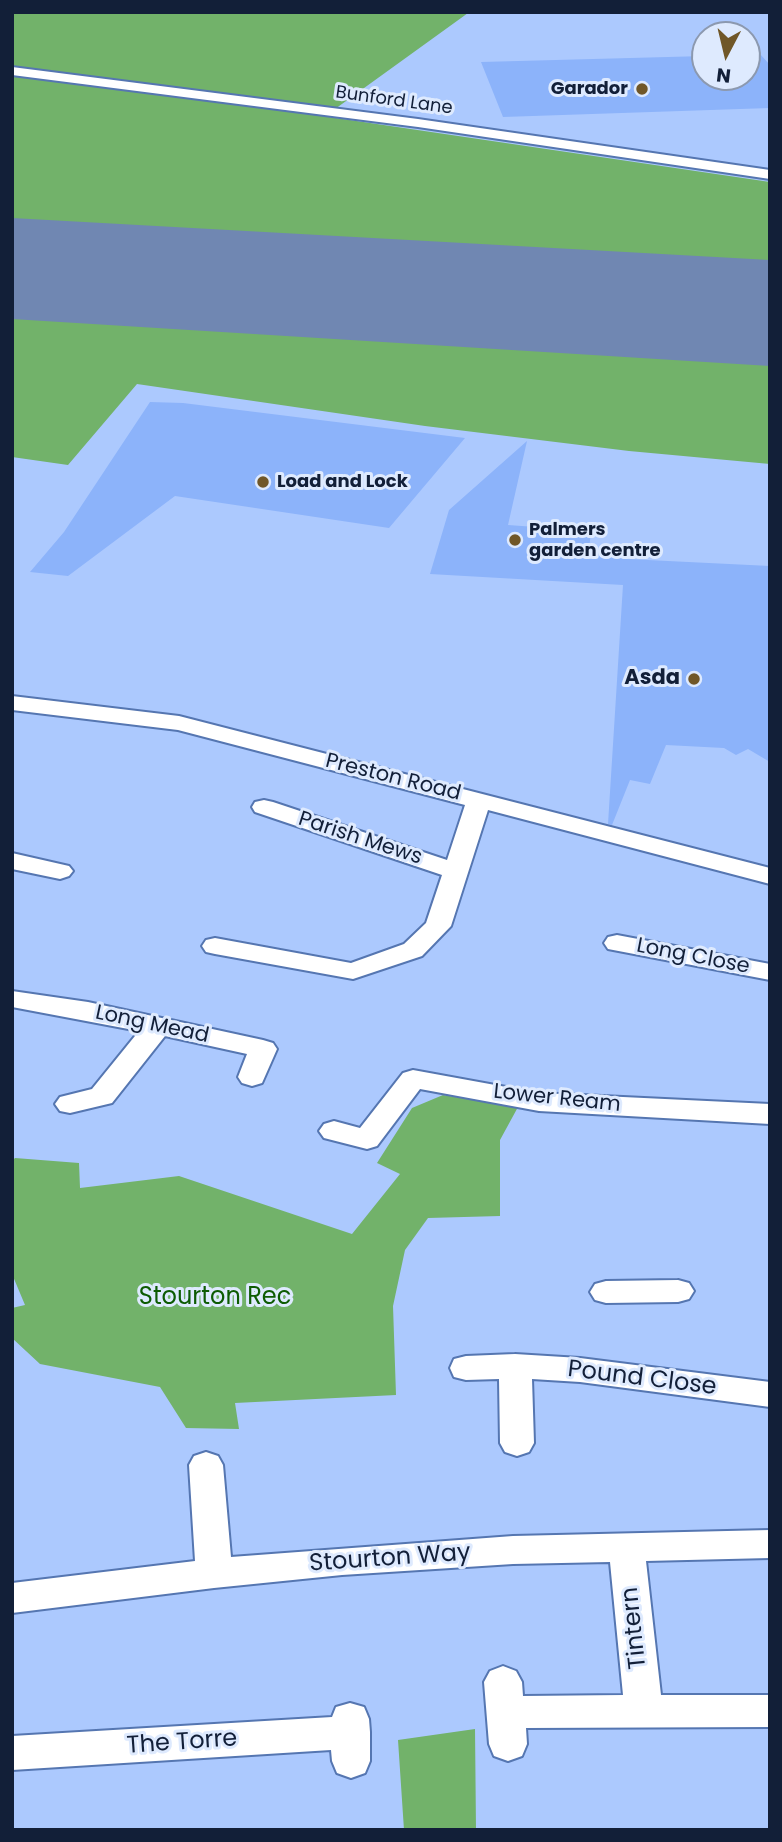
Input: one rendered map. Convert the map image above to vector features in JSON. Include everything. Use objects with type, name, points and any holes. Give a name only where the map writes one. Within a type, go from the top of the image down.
[{"type":"street","name":"Bunford Lane","points":[[12,71],[404,121],[770,175]]},
{"type":"street","name":"Preston Road","points":[[12,704],[179,723],[770,876]]},
{"type":"street","points":[[215,946],[249,943],[354,971],[413,950],[438,926],[479,800]]},
{"type":"street","name":"Parish Mews","points":[[264,807],[456,871]]},
{"type":"street","points":[[12,861],[60,871]]},
{"type":"street","name":"Long Close","points":[[617,943],[770,972]]},
{"type":"street","name":"Long Mead","points":[[12,999],[88,1011],[268,1047],[252,1077]]},
{"type":"street","points":[[70,1104],[102,1096],[158,1026]]},
{"type":"street","name":"Lower Ream","points":[[334,1130],[367,1139],[413,1079],[538,1102],[770,1114]]},
{"type":"street","points":[[606,1292],[678,1291]]},
{"type":"street","points":[[515,1366],[517,1443]]},
{"type":"street","name":"Pound Close","points":[[467,1368],[515,1366],[580,1370],[770,1395]]},
{"type":"street","points":[[206,1465],[214,1573]]},
{"type":"street","name":"Stourton Way","points":[[12,1598],[214,1573],[342,1561],[626,1546],[770,1544]]},
{"type":"street","name":"Tintern","points":[[626,1546],[645,1710]]},
{"type":"street","points":[[505,1713],[770,1711]]},
{"type":"street","name":"The Torre","points":[[12,1754],[351,1738]]},
{"type":"green space","points":[[12,12],[468,13],[335,109],[12,69]]},
{"type":"green space","points":[[12,76],[309,114],[770,182],[770,464],[629,451],[425,426],[137,384],[68,465],[12,457]]},
{"type":"green space","name":"Stourton Rec","points":[[443,1095],[518,1107],[500,1140],[500,1216],[428,1218],[405,1250],[393,1306],[396,1395],[235,1403],[239,1429],[186,1428],[160,1387],[40,1364],[12,1338],[12,1308],[25,1305],[12,1274],[12,1161],[15,1158],[79,1163],[80,1188],[179,1176],[352,1234],[400,1174],[377,1163],[412,1108]]},
{"type":"green space","points":[[475,1729],[476,1830],[404,1830],[398,1740]]},
{"type":"building","name":"Garador","points":[[761,55],[770,65],[770,108],[503,117],[481,62],[691,56],[691,91],[761,91]]},
{"type":"building","name":"Load and Lock","points":[[150,402],[183,403],[465,438],[389,528],[175,496],[68,576],[30,572],[64,532]]},
{"type":"building","points":[[527,441],[508,525],[591,531],[589,550],[627,559],[770,566],[770,762],[748,749],[736,755],[724,748],[666,745],[650,784],[630,780],[612,825],[608,824],[623,585],[430,574],[449,510]]},
{"type":"runway","points":[[12,248],[443,273]]},
{"type":"runway","points":[[428,313],[443,273]]},
{"type":"runway","points":[[443,273],[770,292]]},
{"type":"runway","points":[[12,288],[428,313]]},
{"type":"runway","points":[[428,313],[770,333]]},
{"type":"place","name":"Garador","points":[[642,89]]},
{"type":"place","name":"Load and Lock","points":[[263,482]]},
{"type":"place","name":"Palmers garden centre","points":[[515,540]]},
{"type":"place","name":"Asda","points":[[694,679]]}]
